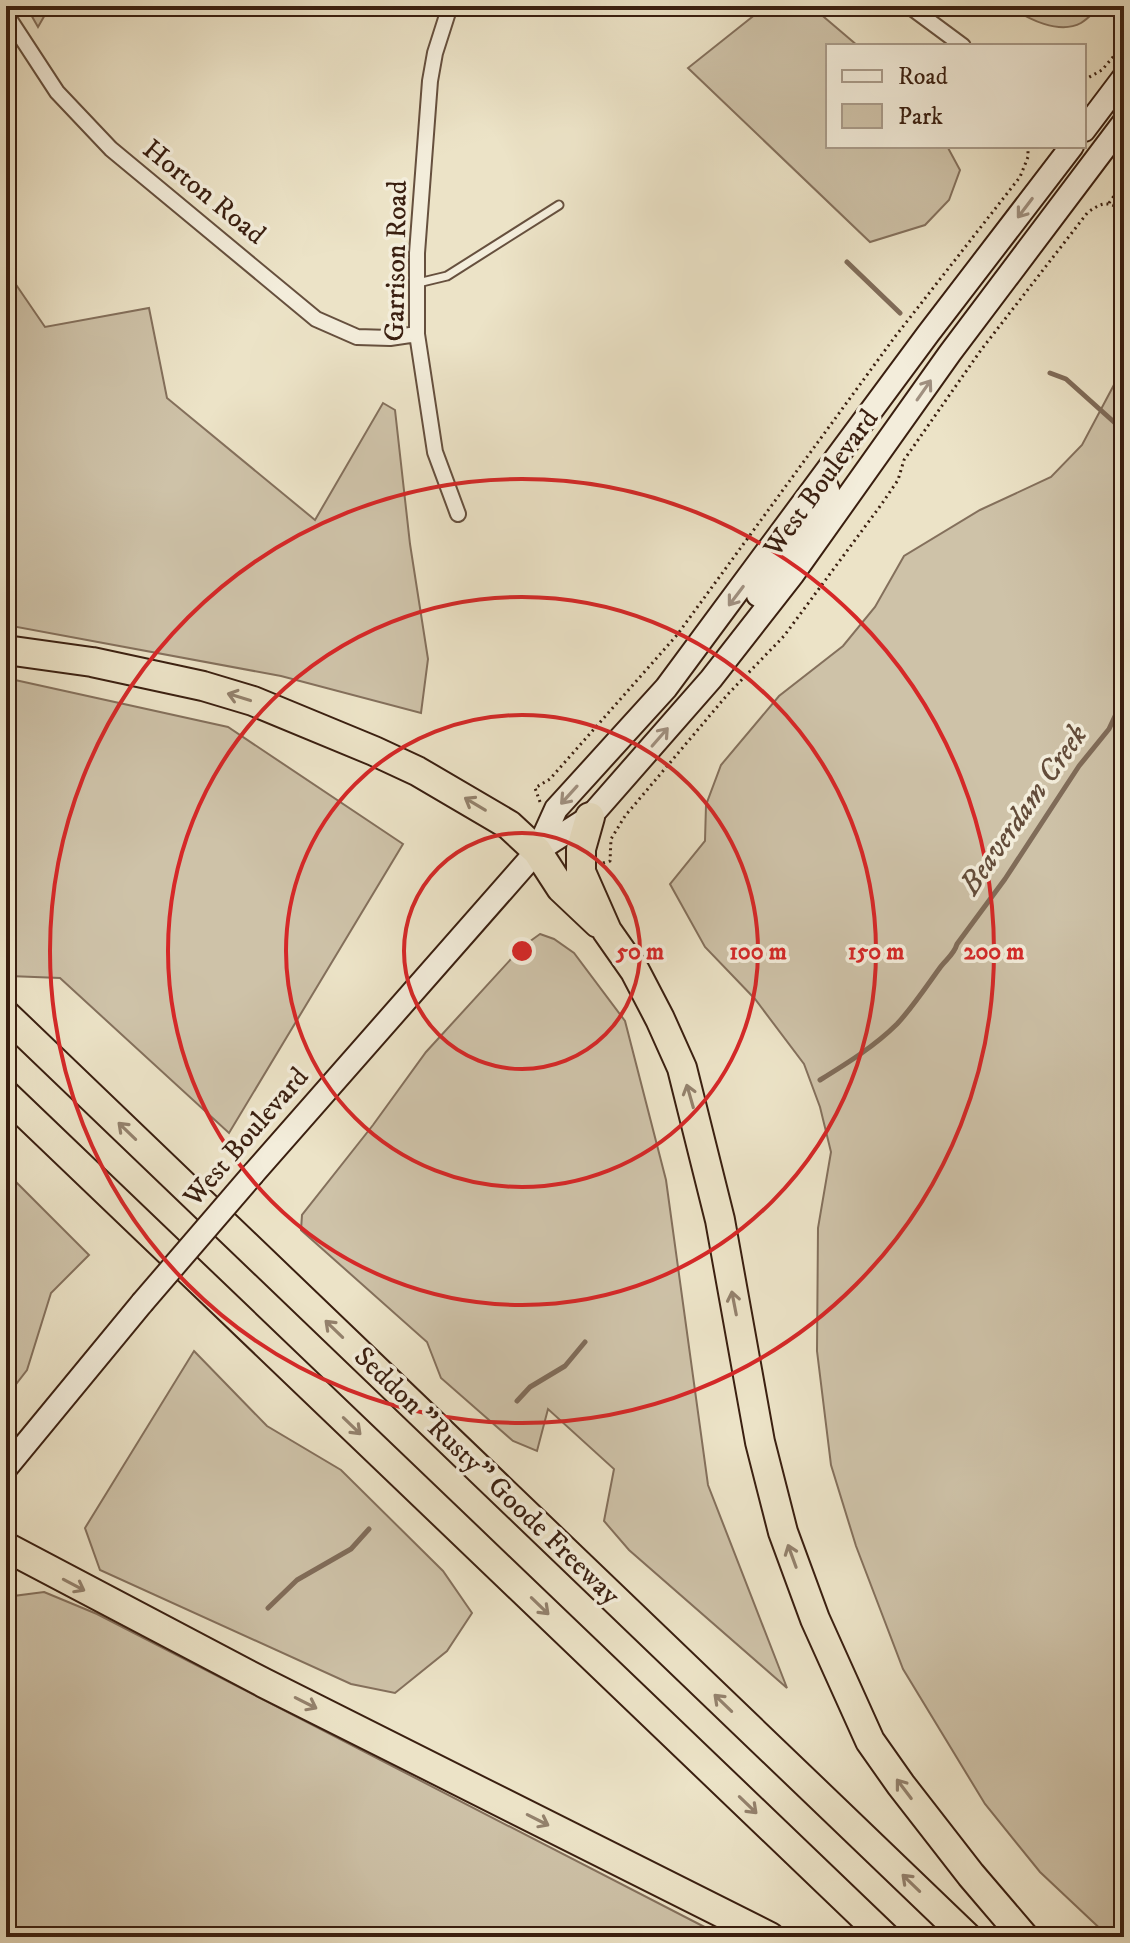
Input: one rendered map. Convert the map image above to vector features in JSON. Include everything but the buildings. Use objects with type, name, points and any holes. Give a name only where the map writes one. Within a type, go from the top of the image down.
[{"type":"highway","points":[[6,650],[106,665],[203,686],[253,701],[417,771],[492,814],[537,851],[561,888],[607,931]]},
{"type":"highway","points":[[590,817],[581,849],[581,872],[607,931],[635,971],[682,1068],[720,1220],[760,1442],[783,1532],[815,1619],[870,1741],[944,1841],[1024,1937]]},
{"type":"highway","name":"Seddon \"Rusty\" Goode Freeway","points":[[6,1015],[967,1937]]},
{"type":"highway","name":"Seddon \"Rusty\" Goode Freeway","points":[[6,1095],[885,1937]]},
{"type":"highway","points":[[6,1547],[250,1675],[770,1937]]},
{"type":"street","name":"Garrison Road","points":[[450,6],[430,81],[416,284],[417,334],[435,452],[458,514]]},
{"type":"street","points":[[909,6],[960,44]]},
{"type":"street","name":"Horton Road","points":[[6,14],[57,92],[89,127],[133,168],[316,319],[357,337],[390,338],[417,334]]},
{"type":"street","points":[[1086,127],[1124,77]]},
{"type":"street","name":"West Boulevard","points":[[6,1468],[253,1174],[537,851],[590,817],[711,679],[847,500],[950,353],[1124,122]]},
{"type":"street","points":[[1086,138],[1103,151]]},
{"type":"street","name":"West Boulevard","points":[[537,851],[556,809],[666,688],[1070,148]]},
{"type":"street","points":[[847,500],[842,485],[845,474],[888,414],[907,364]]},
{"type":"street","points":[[711,679],[742,617],[819,513],[828,490],[824,479]]},
{"type":"lane","points":[[416,284],[447,276],[559,205]]},
{"type":"path","points":[[1086,79],[1102,70],[1124,44]]},
{"type":"path","points":[[540,801],[535,788],[550,779],[677,635],[894,338],[1020,177],[1028,148]]},
{"type":"path","points":[[1109,203],[1124,182]]},
{"type":"path","points":[[597,864],[610,861],[611,839],[653,780],[784,636],[881,505],[898,480],[901,466],[993,335],[1088,212],[1109,203],[1124,210]]},
{"type":"green space","points":[[26,6],[50,6],[38,27]]},
{"type":"green space","points":[[766,6],[811,6],[856,44],[826,44],[826,148],[948,148],[960,170],[949,200],[925,225],[870,242],[688,68]]},
{"type":"green space","points":[[1009,6],[1101,6],[1081,23],[1063,27],[1034,20]]},
{"type":"green space","points":[[6,270],[45,327],[149,308],[167,398],[315,520],[383,403],[395,410],[410,544],[428,659],[421,713],[281,676],[6,625]]},
{"type":"green space","points":[[1124,366],[1124,1937],[1109,1937],[1040,1872],[985,1804],[903,1669],[856,1546],[831,1465],[817,1351],[818,1228],[831,1152],[820,1107],[804,1064],[755,999],[705,947],[670,884],[705,841],[706,805],[721,765],[779,696],[843,646],[875,607],[904,556],[980,510],[1051,477],[1082,445]]},
{"type":"green space","points":[[6,678],[228,727],[403,844],[229,1133],[60,978],[9,976],[6,972]]},
{"type":"green space","points":[[540,934],[554,939],[574,953],[625,1021],[666,1180],[708,1485],[787,1688],[629,1550],[604,1521],[614,1469],[548,1409],[537,1451],[513,1441],[441,1378],[427,1342],[301,1230],[302,1215],[426,1052],[522,947]]},
{"type":"green space","points":[[6,1172],[89,1255],[51,1293],[27,1370],[6,1397]]},
{"type":"green space","points":[[194,1351],[267,1426],[341,1470],[443,1571],[472,1613],[447,1651],[395,1693],[351,1684],[100,1570],[85,1528]]},
{"type":"green space","points":[[44,1592],[97,1614],[724,1937],[14,1937],[6,1923],[6,1597]]},
{"type":"waterway","points":[[847,262],[900,313]]},
{"type":"waterway","points":[[1050,373],[1066,379],[1124,431]]},
{"type":"waterway","name":"Beaverdam Creek","points":[[820,1080],[879,1040],[908,1011],[1005,879],[1079,766],[1109,729],[1124,697]]},
{"type":"waterway","name":"Beaverdam Creek","points":[[517,1401],[530,1387],[565,1366],[585,1342]]},
{"type":"waterway","name":"Beaverdam Creek","points":[[268,1608],[297,1580],[351,1549],[369,1529]]}]
